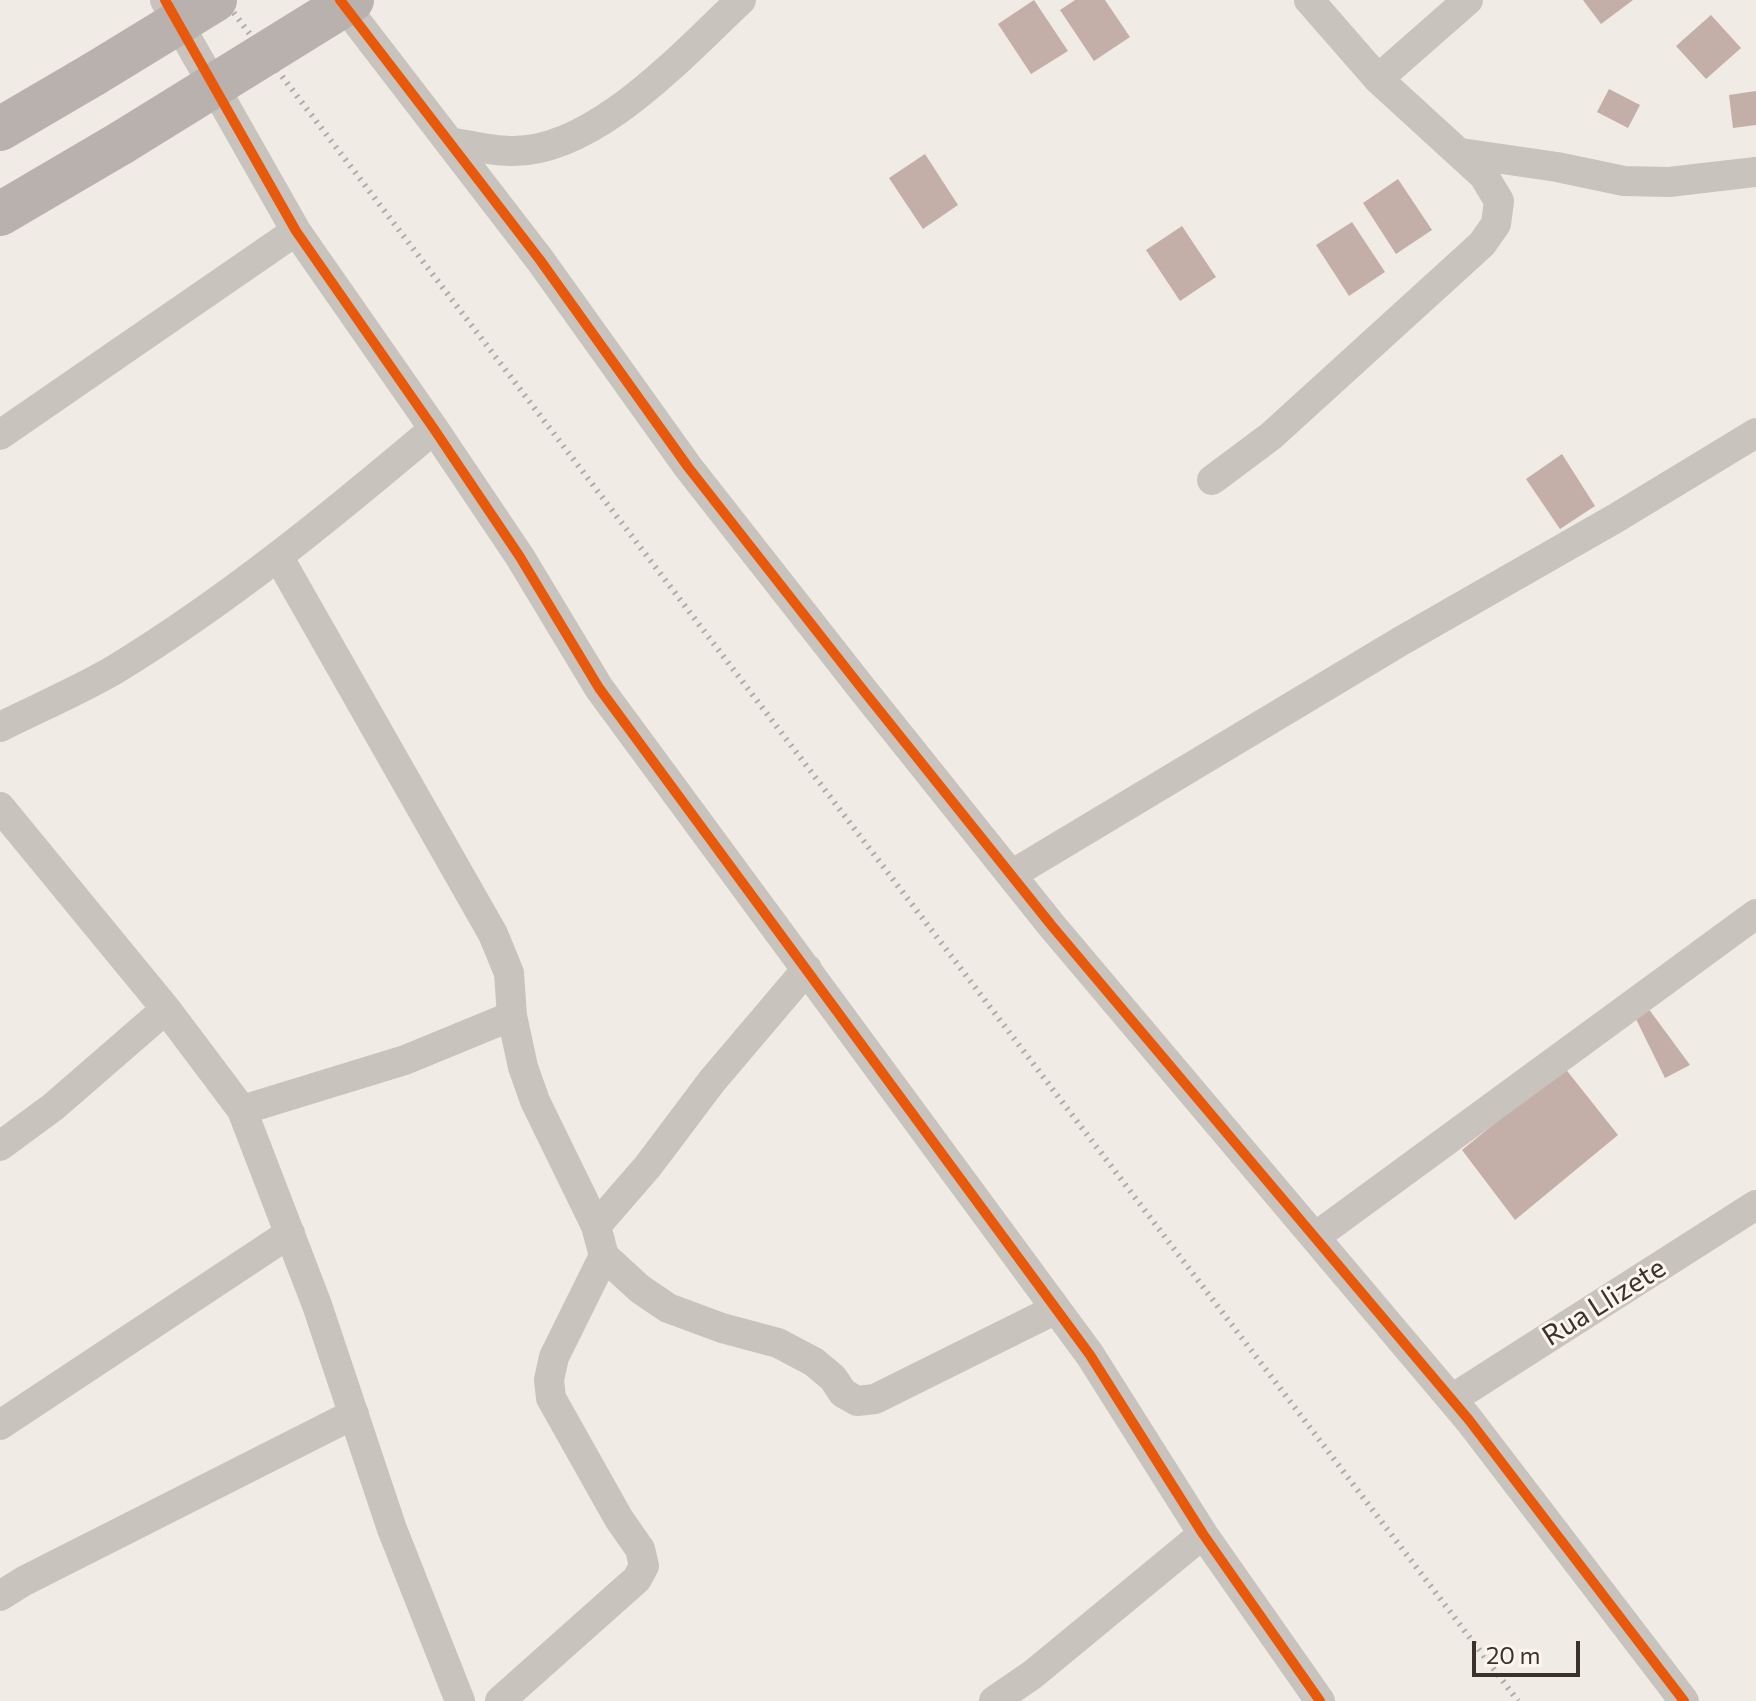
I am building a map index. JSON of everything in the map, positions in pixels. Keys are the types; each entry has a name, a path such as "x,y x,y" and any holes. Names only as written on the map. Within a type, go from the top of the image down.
{"main road":[{"path":"0,129 215,0"},
{"path":"0,214 352,0"}],"street":[{"path":"165,0 296,231 520,557 599,688 1090,1355 1203,1534 1320,1701"},
{"path":"340,0 540,260 688,467 1011,875 1452,1399 1684,1701"},
{"path":"449,142 511,152 560,143 613,114 675,62 741,0"},
{"path":"1212,480 1271,436 1482,244 1496,224 1499,201 1484,176 1378,79 1309,0"},
{"path":"1378,79 1468,0"},
{"path":"1461,153 1557,167 1624,181 1669,182 1756,172"},
{"path":"0,435 296,231"},
{"path":"0,727 113,671 279,558 434,429"},
{"path":"1011,875 1756,433"},
{"path":"279,558 493,934 509,973 512,1016 523,1067 535,1101 596,1226 604,1256 640,1289 668,1308 722,1328 778,1343 814,1362 833,1378 843,1393 857,1401 875,1399 1056,1309"},
{"path":"0,807 166,1009 242,1110 290,1233 392,1529 460,1701"},
{"path":"1315,1237 1756,914"},
{"path":"596,1226 807,969"},
{"path":"0,1146 53,1107 166,1009"},
{"path":"242,1110 405,1060 512,1016"},
{"name":"Rua Llizete","path":"1452,1399 1756,1205"},
{"path":"0,1425 290,1233"},
{"path":"500,1701 637,1579 644,1566 640,1549 619,1519 551,1398 549,1380 554,1357 604,1256"},
{"path":"0,1596 354,1414"},
{"path":"994,1701 1032,1675 1203,1534"}],"building":[{"path":"1034,0 1068,51 1031,74 998,24"},
{"path":"1075,0 1105,0 1130,37 1094,61 1060,10"},
{"path":"1583,0 1633,0 1601,24"},
{"path":"1711,15 1741,48 1706,79 1676,46"},
{"path":"1609,89 1640,105 1628,128 1597,112"},
{"path":"1756,91 1756,125 1733,128 1729,95"},
{"path":"925,154 958,205 923,229 889,178"},
{"path":"1398,179 1432,230 1396,254 1363,203"},
{"path":"1352,222 1385,272 1349,296 1316,245"},
{"path":"1182,226 1216,277 1180,301 1146,250"},
{"path":"1562,454 1595,506 1560,529 1526,479"},
{"path":"1648,1008 1690,1065 1665,1078 1635,1017"},
{"path":"1564,1067 1618,1135 1515,1220 1462,1150"}],"railway":[{"path":"224,0 1518,1701"}],"cycle path":[{"path":"165,0 296,231 520,557 599,688 1090,1355 1203,1534 1320,1701"},
{"path":"340,0 540,260 688,467 863,690 1052,926 1469,1420 1684,1701"}]}
